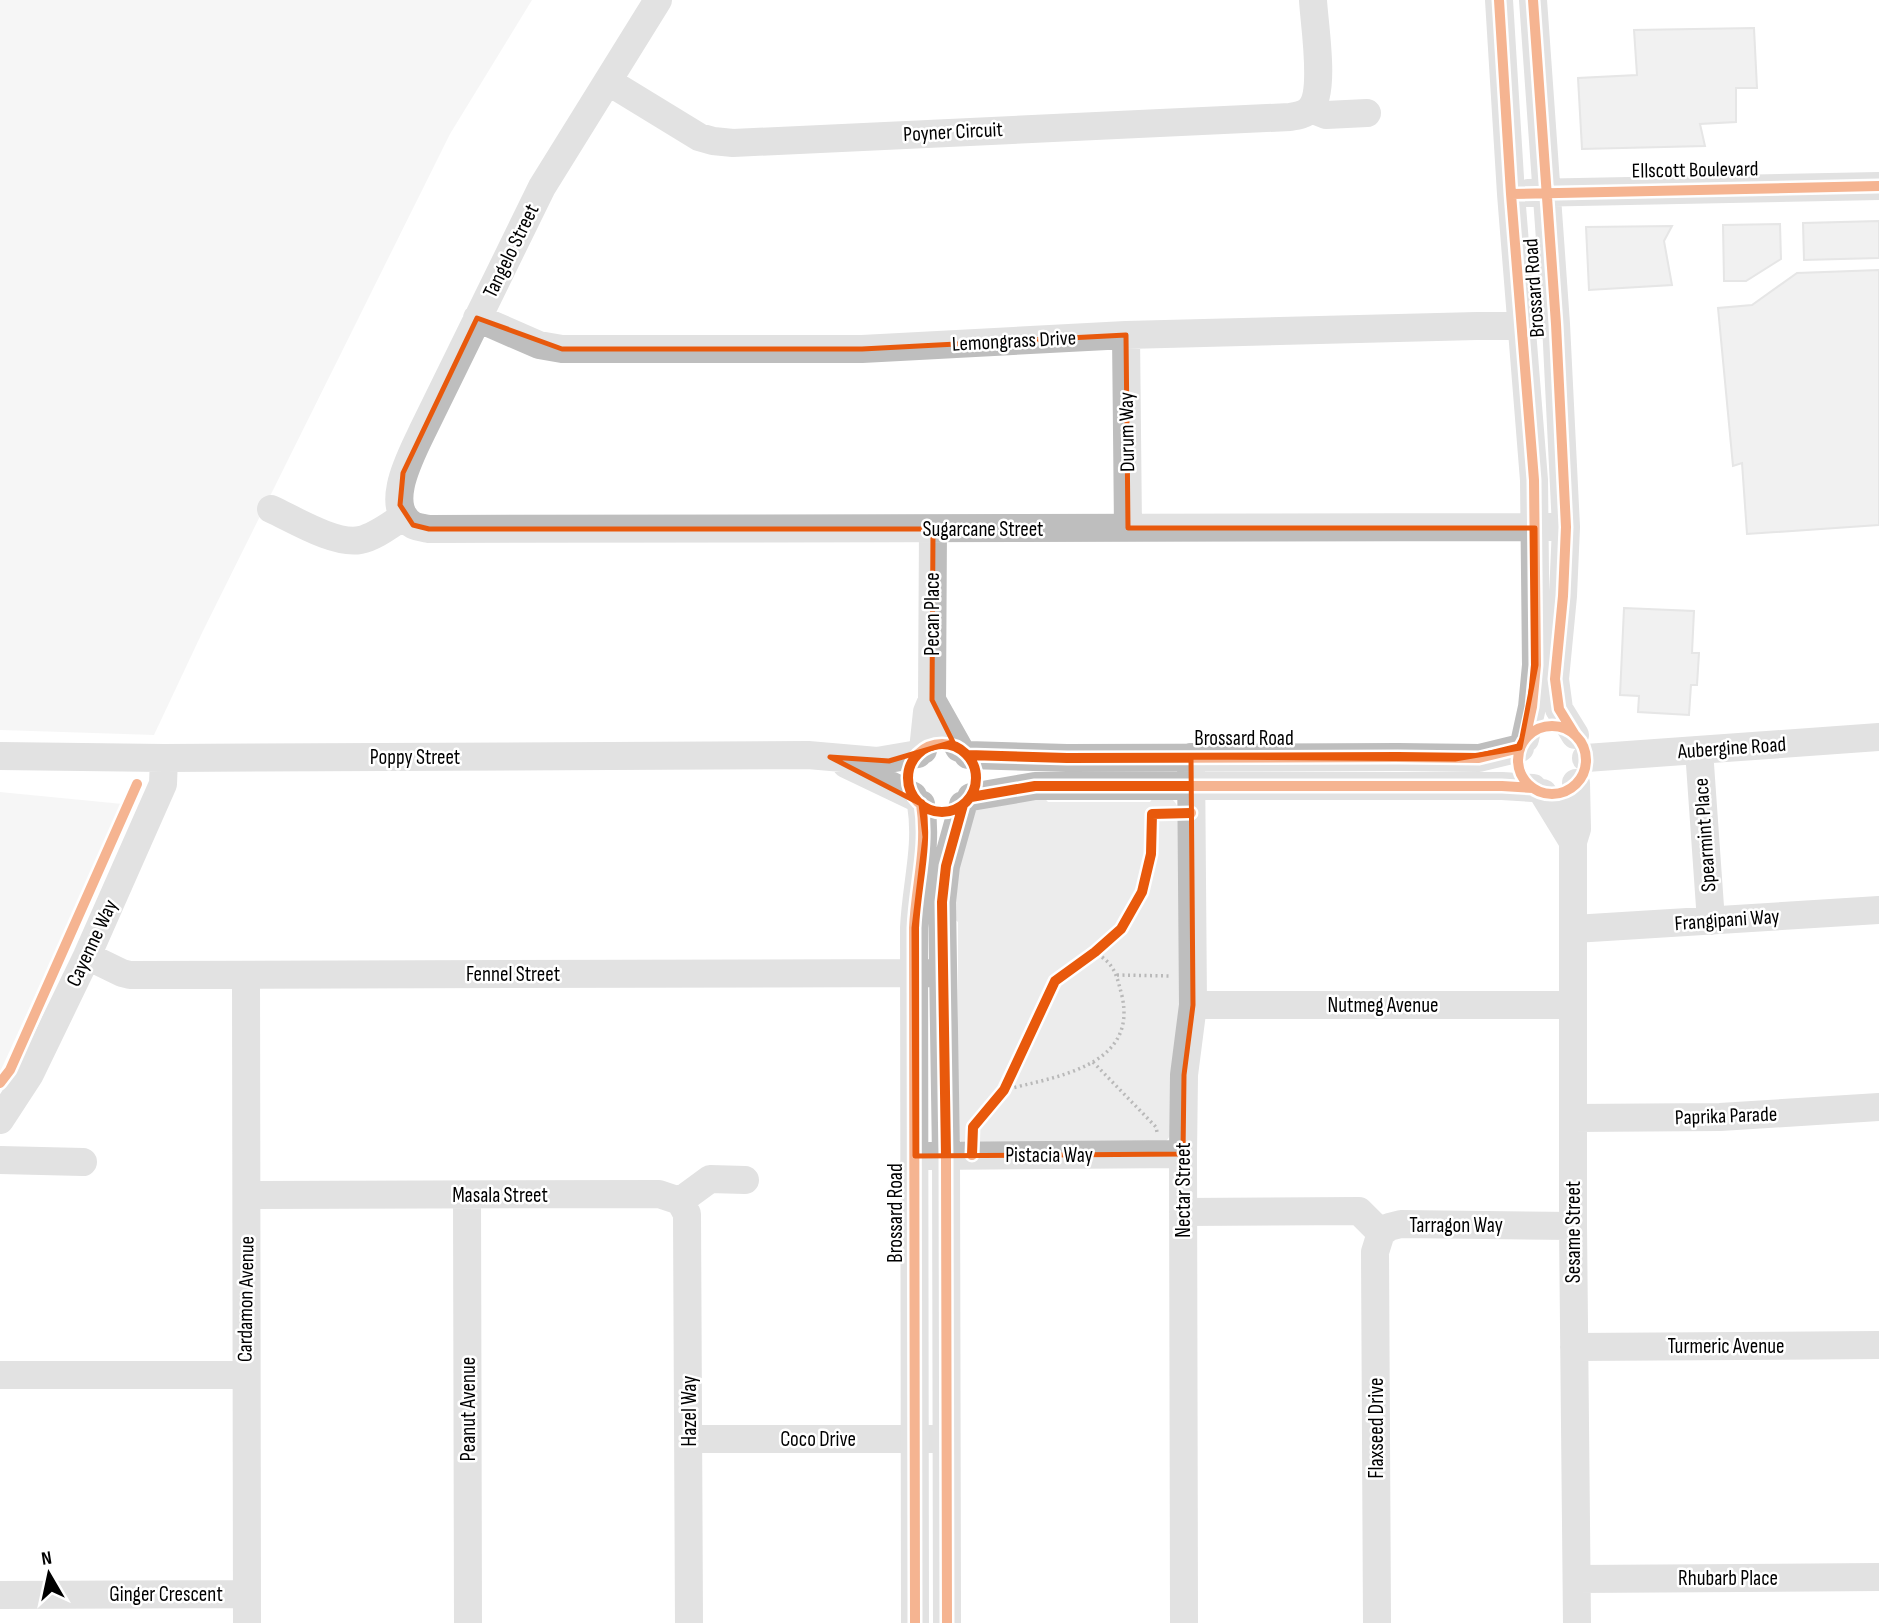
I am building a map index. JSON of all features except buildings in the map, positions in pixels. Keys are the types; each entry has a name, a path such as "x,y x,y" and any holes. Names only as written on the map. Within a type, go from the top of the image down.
{"street":[{"name":"Tangelo Street","path":"404,516 400,505 403,473 477,318 542,187 610,82 658,0"},
{"path":"1311,109 1318,87 1313,0"},
{"name":"Brossard Road","path":"963,752 1041,758 1398,757 1455,760 1479,758 1522,743 1532,707 1536,665 1534,480 1511,194 1499,0"},
{"name":"Brossard Road","path":"1533,0 1556,324 1566,527 1555,679 1559,709 1579,759"},
{"name":"Poyner Circuit","path":"610,82 699,137 733,143 1290,117 1311,109 1326,115 1367,113"},
{"name":"Ellscott Boulevard","path":"1511,194 1879,186"},
{"name":"Lemongrass Drive","path":"477,318 539,345 562,349 862,349 1126,335 1556,324"},
{"name":"Durum Way","path":"1126,335 1128,528"},
{"path":"271,509 328,535 358,541 404,516"},
{"name":"Sugarcane Street","path":"404,516 413,525 429,529 1566,527"},
{"name":"Pecan Place","path":"921,752 926,712 932,700 933,529"},
{"name":"Pecan Place","path":"932,700 963,752"},
{"path":"947,1623 946,1156 942,902 946,866 967,801 975,786 976,775 974,764 963,752 941,744 921,752 911,764 909,785 917,800 931,810 942,812 967,801 1035,786 1538,790 1554,794 1565,791 1579,759 1566,729 1555,726 1544,727 1522,743 1517,760 1519,771 1538,790 1573,842"},
{"name":"Aubergine Road","path":"1579,759 1879,737"},
{"name":"Spearmint Place","path":"1699,750 1711,921"},
{"name":"Poppy Street","path":"0,756 164,758 808,755 889,761 921,752"},
{"name":"Poppy Street","path":"830,757 917,800"},
{"name":"Nectar Street","path":"1184,1623 1183,1212 1172,1155 1193,1005 1191,757"},
{"name":"Cayenne Way","path":"0,1120 30,1074 87,956 163,784 164,758"},
{"name":"Sesame Street","path":"1577,1623 1573,842 1577,829 1579,759"},
{"name":"Brossard Road","path":"915,1623 915,901 925,837 917,800"},
{"name":"Frangipani Way","path":"1574,929 1879,910"},
{"name":"Fennel Street","path":"87,956 130,975 943,973"},
{"name":"Cardamon Avenue","path":"246,975 247,1623"},
{"name":"Nutmeg Avenue","path":"1193,1005 1573,1005"},
{"name":"Paprika Parade","path":"1573,1118 1720,1117 1879,1107"},
{"name":"Pistacia Way","path":"915,1156 1172,1155"},
{"path":"0,1160 83,1162"},
{"path":"680,1201 710,1179 745,1180"},
{"name":"Masala Street","path":"247,1195 659,1194 680,1201"},
{"name":"Peanut Avenue","path":"467,1195 468,1623"},
{"name":"Hazel Way","path":"680,1201 687,1214 689,1623"},
{"name":"Tarragon Way","path":"1183,1212 1359,1211 1381,1233 1389,1227 1401,1224 1573,1226"},
{"name":"Flaxseed Drive","path":"1377,1623 1375,1252 1381,1233"},
{"name":"Turmeric Avenue","path":"1574,1347 1879,1345"},
{"path":"0,1375 245,1375"},
{"name":"Coco Drive","path":"689,1439 947,1438"},
{"name":"Rhubarb Place","path":"1577,1579 1879,1577"},
{"name":"Ginger Crescent","path":"0,1595 247,1594"}],"path":[{"path":"1000,1095 1071,1073 1093,1062 1119,1039 1125,1011 1117,975 1099,948 1085,960"},
{"path":"1117,975 1192,977"},
{"path":"1093,1062 1156,1127 1172,1155"},
{"path":"1000,1095 1010,1078"}],"highlighted area":[{"path":"477,318 562,349 862,349 1126,335 1128,528 1535,528 1536,665 1520,748 1455,759 1191,757 1193,1005 1184,1075 1183,1154 915,1156 914,928 925,837 921,804 830,757 889,761 953,742 932,700 933,529 429,529 413,525 400,505 403,473"}],"shaded area":[{"path":"0,0 532,0 450,134 154,735 0,730"},
{"path":"1037,790 1048,802 1150,802 1155,795 1164,796 1173,800 1180,811 1180,1033 1174,1130 1167,1140 1158,1145 961,1142 956,1134 958,922 948,914 973,811 986,801"},
{"path":"0,792 123,804 0,1072"}],"cycle path":[{"path":"1499,0 1511,194 1534,480 1536,665 1532,707 1525,739"},
{"path":"1533,0 1556,324 1566,527 1555,679 1559,709 1575,735"},
{"path":"1511,194 1879,186"},
{"path":"1552,726 1565,729 1576,736 1583,747 1586,760 1583,773 1576,784 1565,791 1552,794 1539,791 1528,784 1521,773 1518,760 1521,747 1528,736 1539,729 1552,726"},
{"path":"942,744 955,747 966,754 973,765 976,778 973,791 966,802 955,809 942,812 929,809 918,802 911,791 908,778 911,765 918,754 929,747 942,744"},
{"path":"968,755 1067,758 1479,758 1520,748"},
{"path":"0,1083 10,1070 137,784"},
{"path":"971,797 1035,786 1533,788"},
{"path":"915,1623 914,928 923,835 921,804"},
{"path":"947,1623 946,1156 942,902 946,866 963,805"},
{"path":"972,1155 973,1127 1004,1090 1055,981 1121,929 1142,892 1151,854 1152,814 1191,813"}]}
